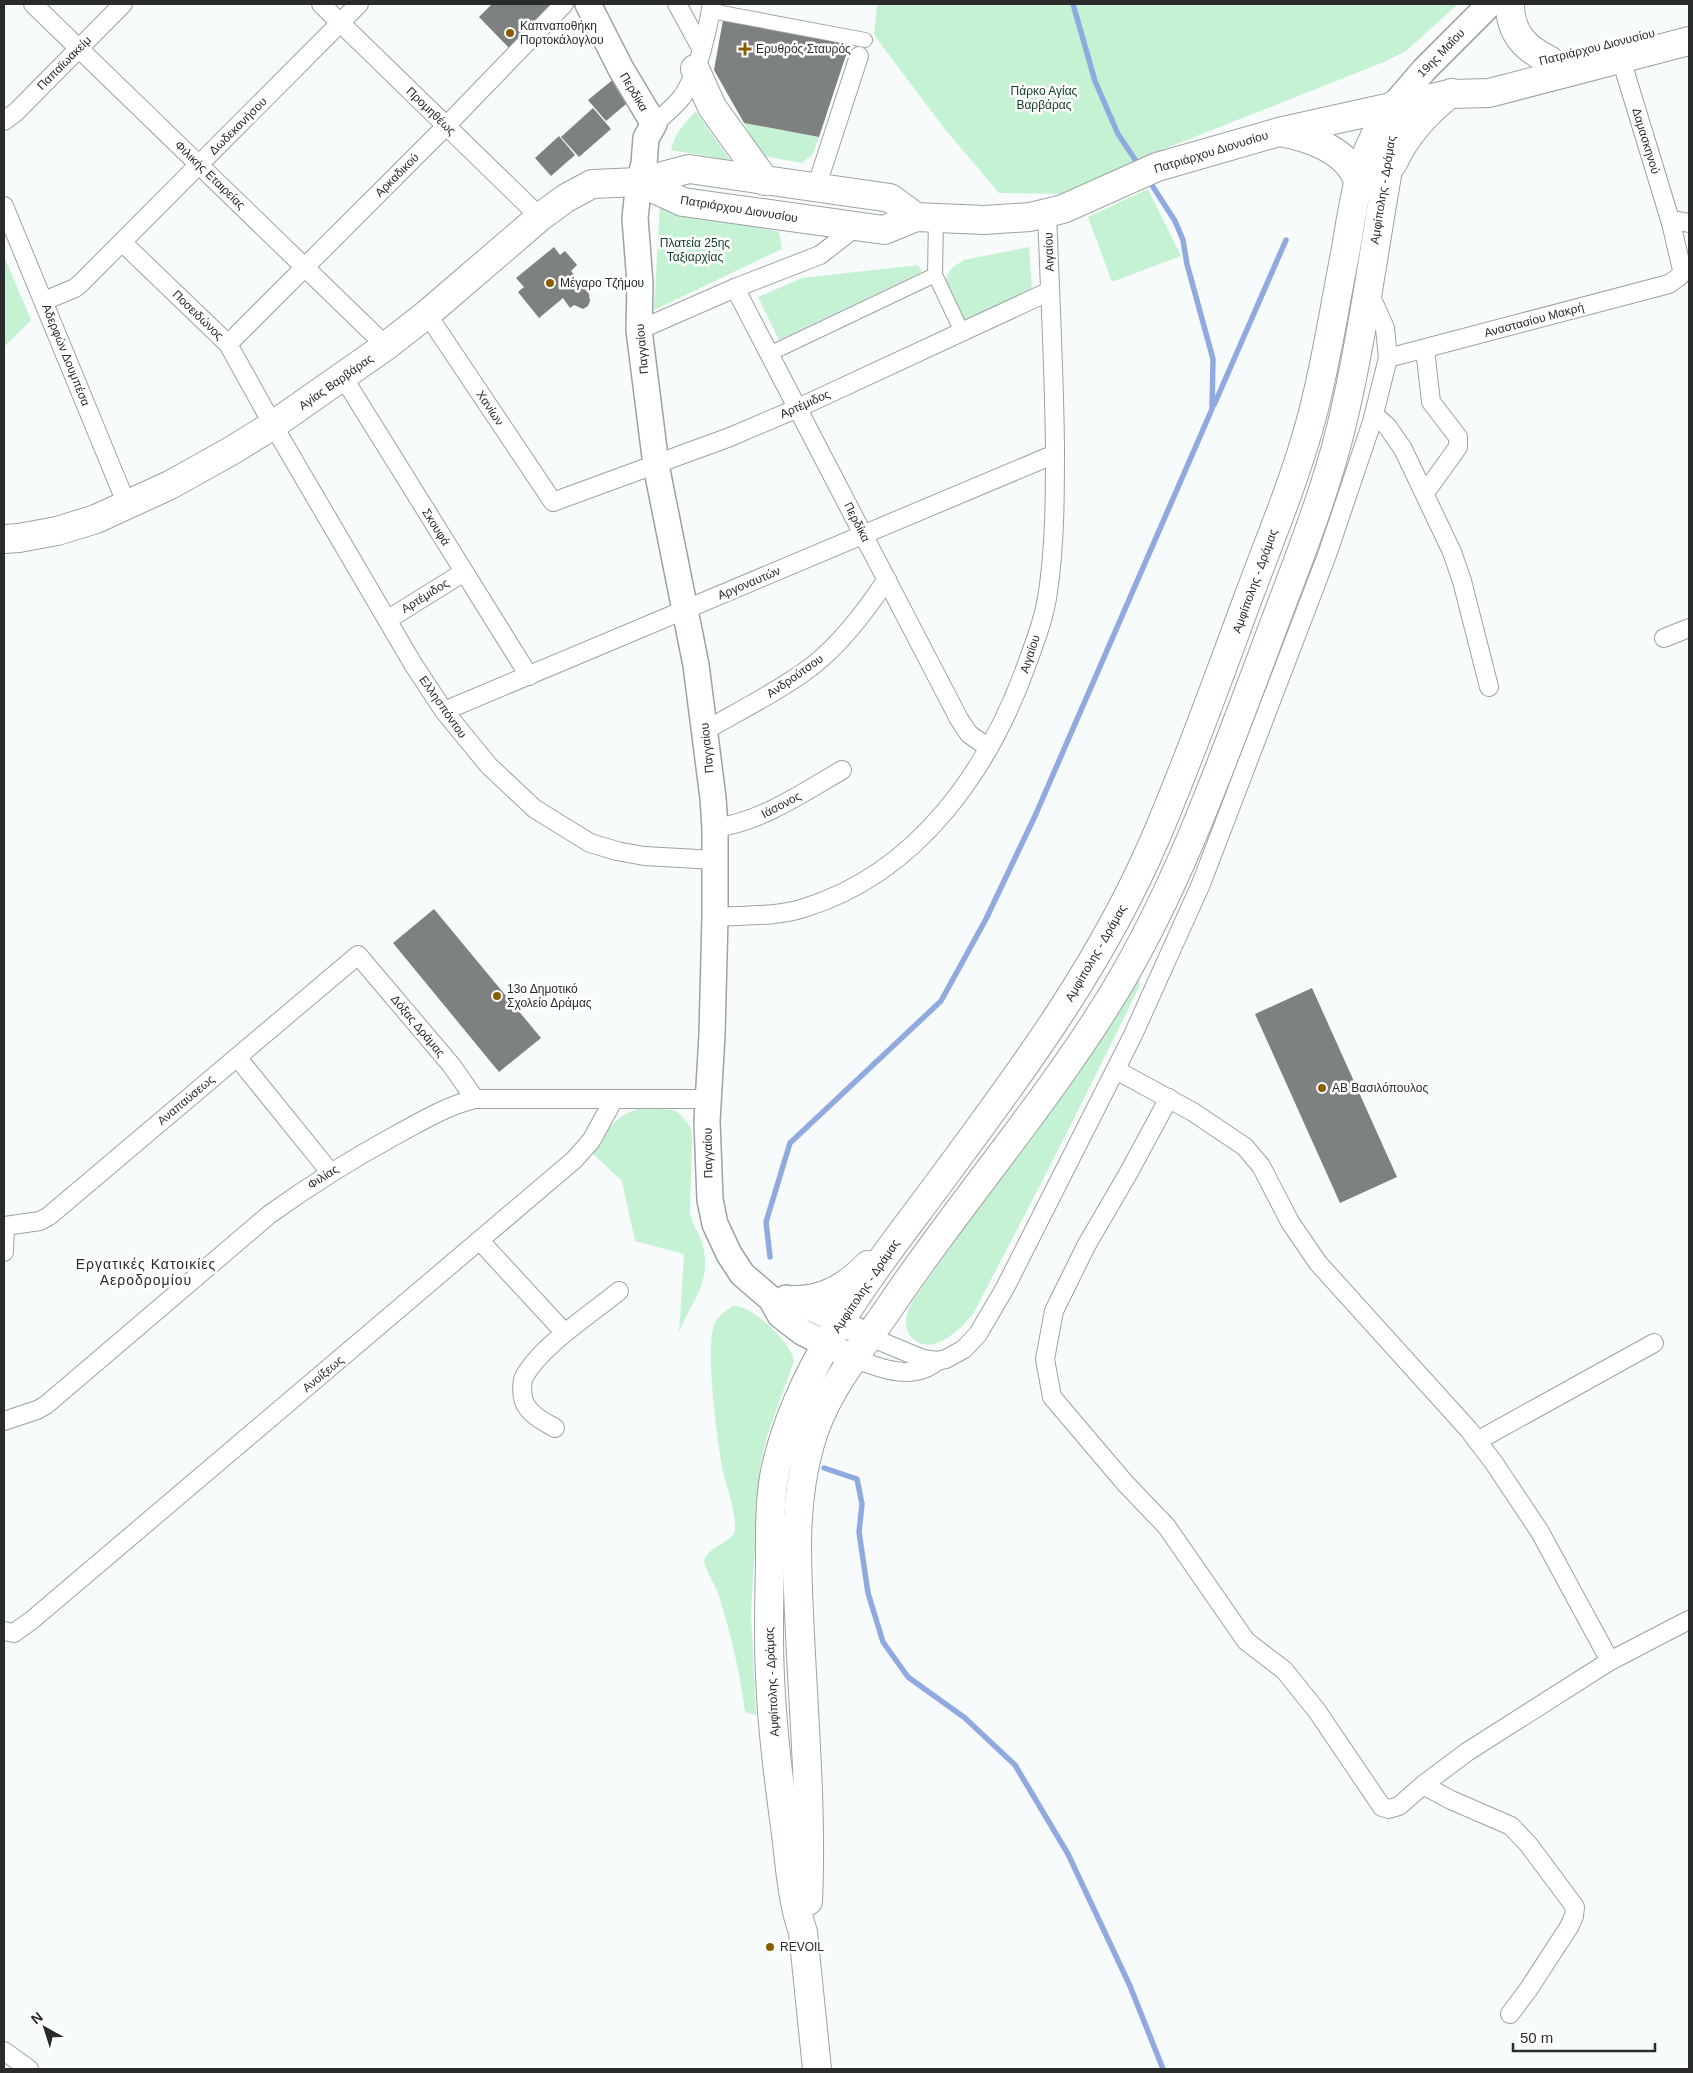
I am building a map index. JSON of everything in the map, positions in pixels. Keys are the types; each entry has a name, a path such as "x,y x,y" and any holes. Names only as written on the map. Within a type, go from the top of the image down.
{"main road":[{"name":"Περδίκα","path":"588,4 621,69 654,124 646,138 644,164 639,182"},
{"name":"19ης Μαΐου","path":"1394,105 1424,70 1490,4"},
{"path":"1510,4 1510,16 1514,30 1523,44 1549,60"},
{"name":"Πατριάρχου Διονυσίου","path":"1450,94 1485,75 1689,24"},
{"name":"Πατριάρχου Διονυσίου","path":"639,182 683,202 884,230 926,218 984,220 1022,218 1048,214 1072,206 1146,172 1279,132 1450,94 1489,93 1689,41"},
{"path":"698,59 712,107 765,181"},
{"path":"1387,177 1399,150 1405,142 1435,107 1450,94"},
{"name":"Αμφίπολης - Δράμας","path":"803,1932 808,1912 809,1857 797,1564 797,1516 802,1477 809,1449 824,1405 853,1358 1087,1034 1131,962 1165,899 1234,732 1320,497 1341,426 1392,147 1394,105"},
{"name":"Αμφίπολης - Δράμας","path":"817,2069 803,1932 798,1919 792,1886 776,1751 770,1678 770,1548 775,1471 802,1392 833,1334 886,1256 1029,1061 1090,968 1120,913 1155,840 1205,713 1303,446 1322,372 1358,182 1367,150 1380,124 1394,105"},
{"path":"1279,132 1304,136 1328,149 1347,165 1354,173 1358,182"},
{"path":"639,182 689,169 890,198 926,218"},
{"name":"Αγίας Βαρβάρας","path":"4,539 57,532 96,519 170,485 272,425 386,346 427,314 540,217 566,198 592,184 639,182"},
{"name":"Παγγαίου","path":"639,182 635,218 640,275 639,330 656,465 685,610 706,730 715,828 715,916 708,1186 713,1218 727,1250 742,1274 752,1283 783,1300 833,1334"},
{"path":"783,1300 812,1299 832,1293 860,1273 950,1168"},
{"path":"833,1334 870,1336"},
{"path":"833,1334 853,1358"}],"street":[{"name":"Φιλικής Εταιρείας","path":"33,4 386,346"},
{"name":"Παπαϊωακείμ","path":"4,122 123,4"},
{"name":"Προμηθέως","path":"321,4 540,217"},
{"name":"Δωδεκανήσου","path":"44,301 75,288 123,243 359,4"},
{"name":"Αρκαδικού","path":"228,344 446,126 564,4"},
{"path":"677,4 698,59"},
{"path":"654,124 684,95 698,59 711,7 862,48 816,188"},
{"name":"Δαμασκηνού","path":"1621,59 1671,223"},
{"name":"Αδερφών Δουμπέσα","path":"4,206 127,505"},
{"name":"Αιγαίου","path":"715,916 771,914 802,909 843,894 875,876 900,857 934,823 969,780 989,748 1015,697 1045,608 1052,556 1055,454 1048,214"},
{"path":"926,218 935,275 962,332"},
{"path":"1671,223 1679,221 1689,223"},
{"name":"Αναστασίου Μακρή","path":"1388,358 1425,350 1675,281 1680,276 1682,263 1671,223"},
{"path":"639,330 735,288 820,255 856,227"},
{"name":"Ποσειδώνος","path":"123,243 228,344 272,425"},
{"path":"769,354 935,275"},
{"path":"853,1358 885,1369 921,1371 937,1361 946,1359 964,1349 978,1334 1116,1070 1184,924 1226,821 1324,563 1374,415 1388,358 1384,328 1367,287"},
{"name":"Περδίκα","path":"735,288 959,719 969,734 989,748"},
{"name":"Αρτέμιδος","path":"553,502 656,465 798,408 1050,291"},
{"name":"Χανίων","path":"427,314 553,502"},
{"path":"1425,350 1431,402 1458,437 1458,447 1425,493"},
{"name":"Σκουφά","path":"343,377 529,676"},
{"path":"1374,415 1387,426 1399,441 1425,493 1458,568 1489,687"},
{"name":"Ελλησπόντου","path":"272,425 387,620 444,711 482,759 510,787 535,809 576,835 604,848 638,855 716,860"},
{"name":"Αργοναυτών","path":"444,711 1055,454"},
{"name":"Αρτέμιδος","path":"387,620 464,572"},
{"name":"Ανδρούτσου","path":"706,730 749,706 812,666 844,637 887,580"},
{"path":"1664,638 1689,628"},
{"name":"Ιάσονος","path":"715,828 757,818 785,804 842,770"},
{"name":"Αναπαύσεως","path":"4,1252 5,1226 40,1221 49,1216 358,955"},
{"name":"Δόξας Δράμας","path":"358,955 452,1066 475,1099"},
{"path":"237,1057 330,1172"},
{"path":"1116,1070 1169,1098 1218,1128 1242,1145 1255,1158 1290,1222 1318,1264 1477,1441 1540,1532 1610,1661"},
{"path":"1169,1098 1086,1246 1054,1311 1045,1359 1052,1397 1125,1483 1167,1527 1246,1642 1284,1670 1317,1712 1382,1807 1389,1809 1399,1806 1467,1752 1610,1661 1689,1620"},
{"name":"Φιλίας","path":"4,1421 37,1410 46,1404 270,1214 330,1172 441,1110 475,1099 709,1099"},
{"name":"Ανοίξεως","path":"9,1632 32,1620 480,1241 584,1150 614,1099"},
{"path":"480,1241 566,1334"},
{"path":"555,1428 535,1417 525,1403 522,1389 524,1378 539,1357 619,1291"},
{"path":"870,1336 923,1359 937,1361"},
{"path":"1477,1441 1654,1343"},
{"path":"1424,1785 1451,1800 1511,1826 1528,1844 1574,1907 1574,1916 1569,1927 1510,2014"},
{"path":"4,2051 29,2069"}],"green space":[{"name":"Πάρκο Αγίας Βαρβάρας","path":"877,4 1458,4 1406,51 1384,62 1139,159 1121,170 1063,194 999,193 944,128 874,35"},
{"path":"696,111 730,160 671,150 677,134"},
{"path":"744,123 819,137 813,154 802,163 763,156"},
{"path":"1148,189 1181,256 1112,282 1088,217"},
{"name":"Πλατεία 25ης Ταξιαρχίας","path":"660,204 779,232 782,249 654,310"},
{"path":"1029,247 1032,289 963,322 945,285 947,275 953,267 964,260"},
{"path":"4,256 31,320 4,347"},
{"path":"918,265 922,272 779,340 758,297 802,278"},
{"path":"1138,980 1140,980 1139,987 1119,1028 974,1312 955,1333 938,1343 929,1345 920,1343 909,1334 906,1322 907,1314 913,1301 961,1232 1070,1084 1102,1038"},
{"path":"644,1108 673,1110 679,1113 691,1128 690,1214 702,1242 705,1271 703,1282 679,1333 684,1254 635,1241 622,1181 592,1153 619,1118 634,1110"},
{"path":"733,1306 750,1311 770,1326 792,1353 794,1361 766,1439 760,1468 751,1612 756,1715 745,1712 738,1668 727,1625 719,1596 704,1561 710,1552 732,1536 735,1531 733,1509 723,1472 718,1440 711,1370 712,1332 716,1321"}],"building":[{"name":"Καπναποθήκη Πορτοκάλογλου","path":"492,4 555,4 510,49 479,17"},
{"path":"723,20 850,43 819,137 744,123 714,70"},
{"path":"615,78 632,99 606,121 588,100"},
{"path":"593,108 611,129 579,157 561,137"},
{"path":"559,136 575,155 551,176 535,158"},
{"name":"Μέγαρο Τζήμου","path":"554,247 560,255 565,251 577,265 571,271 589,294 590,301 588,306 583,309 574,305 570,308 563,298 539,318 518,292 524,287 516,278"},
{"path":"434,909 541,1038 499,1072 393,943"},
{"name":"ΑΒ Βασιλόπουλος","path":"1312,988 1397,1177 1340,1203 1255,1014"}],"waterway":[{"path":"1073,4 1095,81 1118,134 1140,167"},
{"path":"770,1257 766,1222 790,1143 941,1001 986,919 1035,816 1212,409 1213,359 1187,264 1183,240 1175,221 1148,179"},
{"path":"1214,405 1286,240"},
{"path":"824,1468 857,1479 862,1504 859,1532 868,1593 883,1642 908,1677 965,1718 1015,1765 1068,1854 1130,1986 1163,2069"}],"place":[{"name":"Καπναποθήκη Πορτοκάλογλου","path":"510,33"},
{"name":"Ερυθρός Σταυρός","path":"745,49"},
{"name":"Μέγαρο Τζήμου","path":"550,283"},
{"name":"13ο Δημοτικό Σχολείο Δράμας","path":"497,996"},
{"name":"ΑΒ Βασιλόπουλος","path":"1322,1088"},
{"name":"REVOIL","path":"770,1947"}],"district":[{"name":"Εργατικές Κατοικίες Αεροδρομίου","path":"146,1272"}]}
